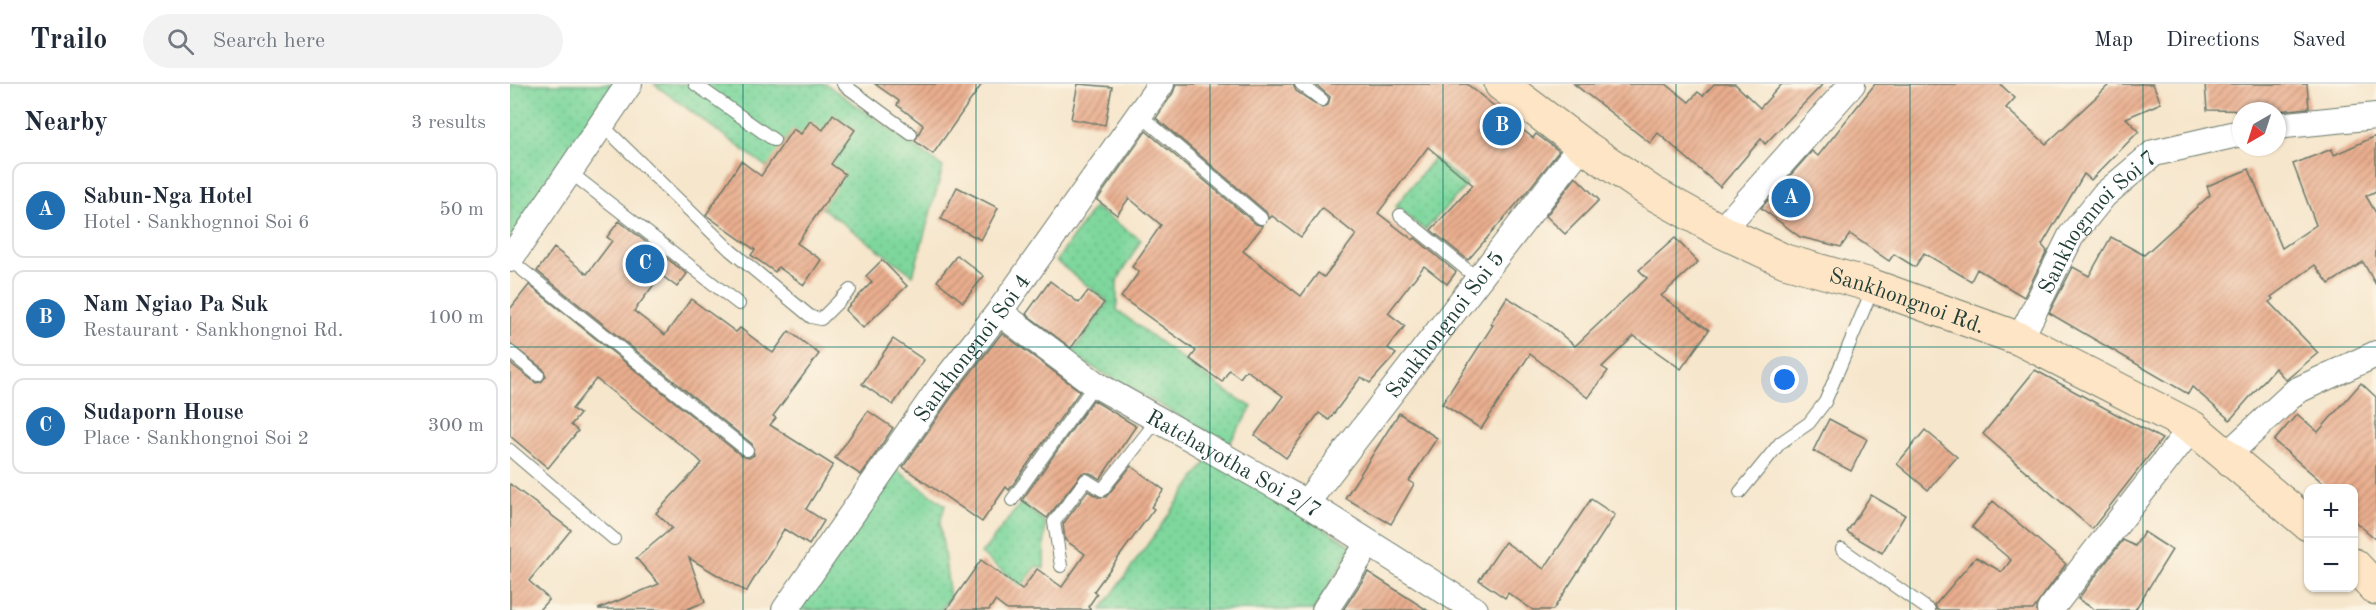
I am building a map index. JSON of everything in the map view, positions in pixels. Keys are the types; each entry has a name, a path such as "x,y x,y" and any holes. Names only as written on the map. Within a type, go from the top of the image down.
{"street":[{"path":"510,260 603,126 629,84"},
{"name":"Sankhongnoi Soi 4","path":"784,610 941,386 999,312 1161,84"},
{"name":"Sankhongnoi Rd.","path":"1501,84 1582,145 1651,192 1721,231 1785,261 1874,287 2019,339 2192,427 2304,521"},
{"path":"1721,231 1851,84"},
{"path":"2286,125 2376,116"},
{"name":"Sankhognnoi Soi 7","path":"2019,339 2070,236 2104,195 2154,153 2232,135"},
{"name":"Sankhongnoi Soi 5","path":"1306,503 1582,145"},
{"name":"Ratchayotha Soi 2/7","path":"999,312 1095,384 1306,503 1475,610"},
{"path":"2227,454 2296,391 2376,354"},
{"path":"2050,610 2192,427"},
{"path":"1325,610 1368,544"},
{"path":"2358,569 2376,588"}],"lane":[{"path":"695,84 774,140"},
{"path":"843,84 911,134"},
{"path":"1301,84 1322,100"},
{"path":"1139,114 1261,218"},
{"path":"603,126 730,250 811,317 821,319 826,316 850,290"},
{"path":"571,173 740,304"},
{"path":"1400,215 1478,279"},
{"path":"510,260 747,450"},
{"path":"1740,492 1780,443 1809,423 1825,402 1874,287"},
{"path":"510,352 538,375"},
{"path":"1012,500 1095,384"},
{"path":"1060,566 1054,522 1086,480 1102,490 1158,419"},
{"path":"510,450 614,539"},
{"path":"1842,549 1929,610"}],"green space":[{"path":"510,84 620,84 510,242"},
{"path":"654,84 826,84 943,167 913,275"},
{"path":"1434,158 1467,185 1425,230 1395,207"},
{"path":"1094,207 1141,240 1117,281 1117,310 1221,388 1252,407 1229,444 1071,355 1108,302 1056,261"},
{"path":"1209,458 1353,546 1314,610 1101,610"},
{"path":"896,469 945,505 940,523 950,597 941,610 796,610"},
{"path":"1021,503 1045,522 1044,569 1037,566 1021,586 981,554"}],"building":[{"path":"875,84 982,84 933,154 915,141 923,125 897,105 899,101"},
{"path":"1078,84 1112,87 1105,125 1071,119"},
{"path":"1176,84 1293,84 1296,91 1322,108 1328,105 1330,97 1315,84 1467,84 1533,138 1536,134 1559,151 1468,260 1431,230 1473,185 1428,147 1378,213 1413,240 1415,238 1456,272 1447,284 1424,266 1388,313 1405,326 1388,348 1396,354 1370,383 1361,377 1329,420 1319,413 1286,458 1255,435 1283,396 1246,370 1240,378 1229,370 1222,382 1190,359 1196,351 1121,297 1139,272 1132,267 1161,225 1129,198 1117,215 1097,200 1146,131 1256,224 1263,226 1243,251 1301,296 1318,273 1324,277 1356,235 1322,208 1301,237 1272,216 1269,219 1266,212 1156,118 1173,93"},
{"path":"1574,84 1666,84 1689,102 1698,92 1703,96 1714,84 1735,84 1760,108 1782,84 1823,84 1765,144 1761,139 1720,187 1658,133 1650,143"},
{"path":"1875,84 2000,84 2015,98 2006,108 2046,144 2110,84 2153,84 2161,103 2126,118 2139,131 2091,180 2084,174 2042,245 2047,251 2024,297 1977,269 1971,281 1924,253 1915,267 1894,254 1889,261 1850,234 1841,247 1800,237 1761,208 1812,151 1818,156"},
{"path":"2205,84 2307,84 2309,108 2286,110 2286,102 2232,102 2232,110 2207,110"},
{"path":"833,114 855,130 831,164 845,174 797,243 821,260 804,285 778,267 775,272 751,255 755,250 706,215 741,161 761,176 793,129 801,134 810,121 823,130"},
{"path":"2376,136 2376,191 2366,196 2376,213 2376,285 2363,262 2329,284 2315,265 2271,297 2273,299 2269,302 2318,353 2286,380 2275,368 2230,420 2192,387 2188,394 2049,313 2073,267 2089,276 2111,237 2144,255 2210,195 2207,186 2249,169 2282,248 2316,225 2293,164 2332,149 2334,155"},
{"path":"1576,177 1599,200 1565,234 1546,216"},
{"path":"957,187 998,208 981,240 941,219"},
{"path":"619,221 687,274 677,287 661,275 634,311 665,335 691,299 736,332 740,328 773,353 789,331 819,354 773,416 776,418 770,425 833,465 806,509 824,521 809,545 784,529 746,592 689,558 705,602 685,610 598,609 659,584 636,558 672,528 656,513 702,463 697,458 596,379 572,409 580,414 571,425 578,431 548,468 510,436 510,363 536,383 541,382 546,376 543,369 510,344 510,309 529,285 742,456 749,458 754,455 752,444 537,271 554,248 587,274 612,241 607,237"},
{"path":"1675,238 1698,262 1661,296 1709,330 1681,369 1634,336 1602,367 1608,371 1588,398 1530,354 1481,429 1442,404 1493,325 1490,324 1507,297 1546,322 1575,346 1647,278 1639,270"},
{"path":"957,255 984,276 963,302 937,281"},
{"path":"882,260 907,286 863,328 845,310 872,282 866,276"},
{"path":"1050,281 1079,303 1088,291 1104,303 1071,348 1026,314"},
{"path":"1002,333 1080,391 1009,490 1006,487 982,522 903,467 953,395"},
{"path":"893,339 924,360 893,405 862,384"},
{"path":"2035,370 2162,439 2092,529 1983,434"},
{"path":"2361,383 2376,397 2376,539 2358,524 2358,484 2324,484 2274,441 2297,414 2318,432"},
{"path":"1093,400 1136,426 1100,479 1090,473 1082,473 1047,518 1022,500"},
{"path":"868,411 893,428 861,475 835,458"},
{"path":"1399,413 1437,438 1409,481 1414,484 1391,524 1345,498"},
{"path":"1829,419 1867,439 1851,471 1813,451"},
{"path":"1925,430 1957,457 1928,490 1897,464"},
{"path":"1131,466 1164,490 1151,507 1154,509 1094,591 1097,594 1088,607 1091,610 1007,610 995,601 989,610 946,610 981,560 1022,590 1037,569 1062,587 1085,554 1065,540 1063,524 1088,491 1098,497 1106,497"},
{"path":"510,484 571,530 529,581 549,599 539,610 510,610"},
{"path":"1871,495 1905,515 1882,553 1847,532"},
{"path":"1591,499 1615,515 1553,610 1533,610 1508,593 1505,598 1479,580 1505,542 1544,569"},
{"path":"1993,501 2066,564 2033,610 1937,610 1935,605 1976,557 2002,572 2011,560 1972,527"},
{"path":"2144,532 2172,550 2135,610 2095,610 2078,599 2123,540 2135,546"},
{"path":"1368,572 1427,610 1343,610"}],"place":[{"name":"Nam Ngiao Pa Suk","path":"1502,126"},
{"name":"Sabun-Nga Hotel","path":"1791,198"},
{"name":"Sudaporn House","path":"645,264"}]}
